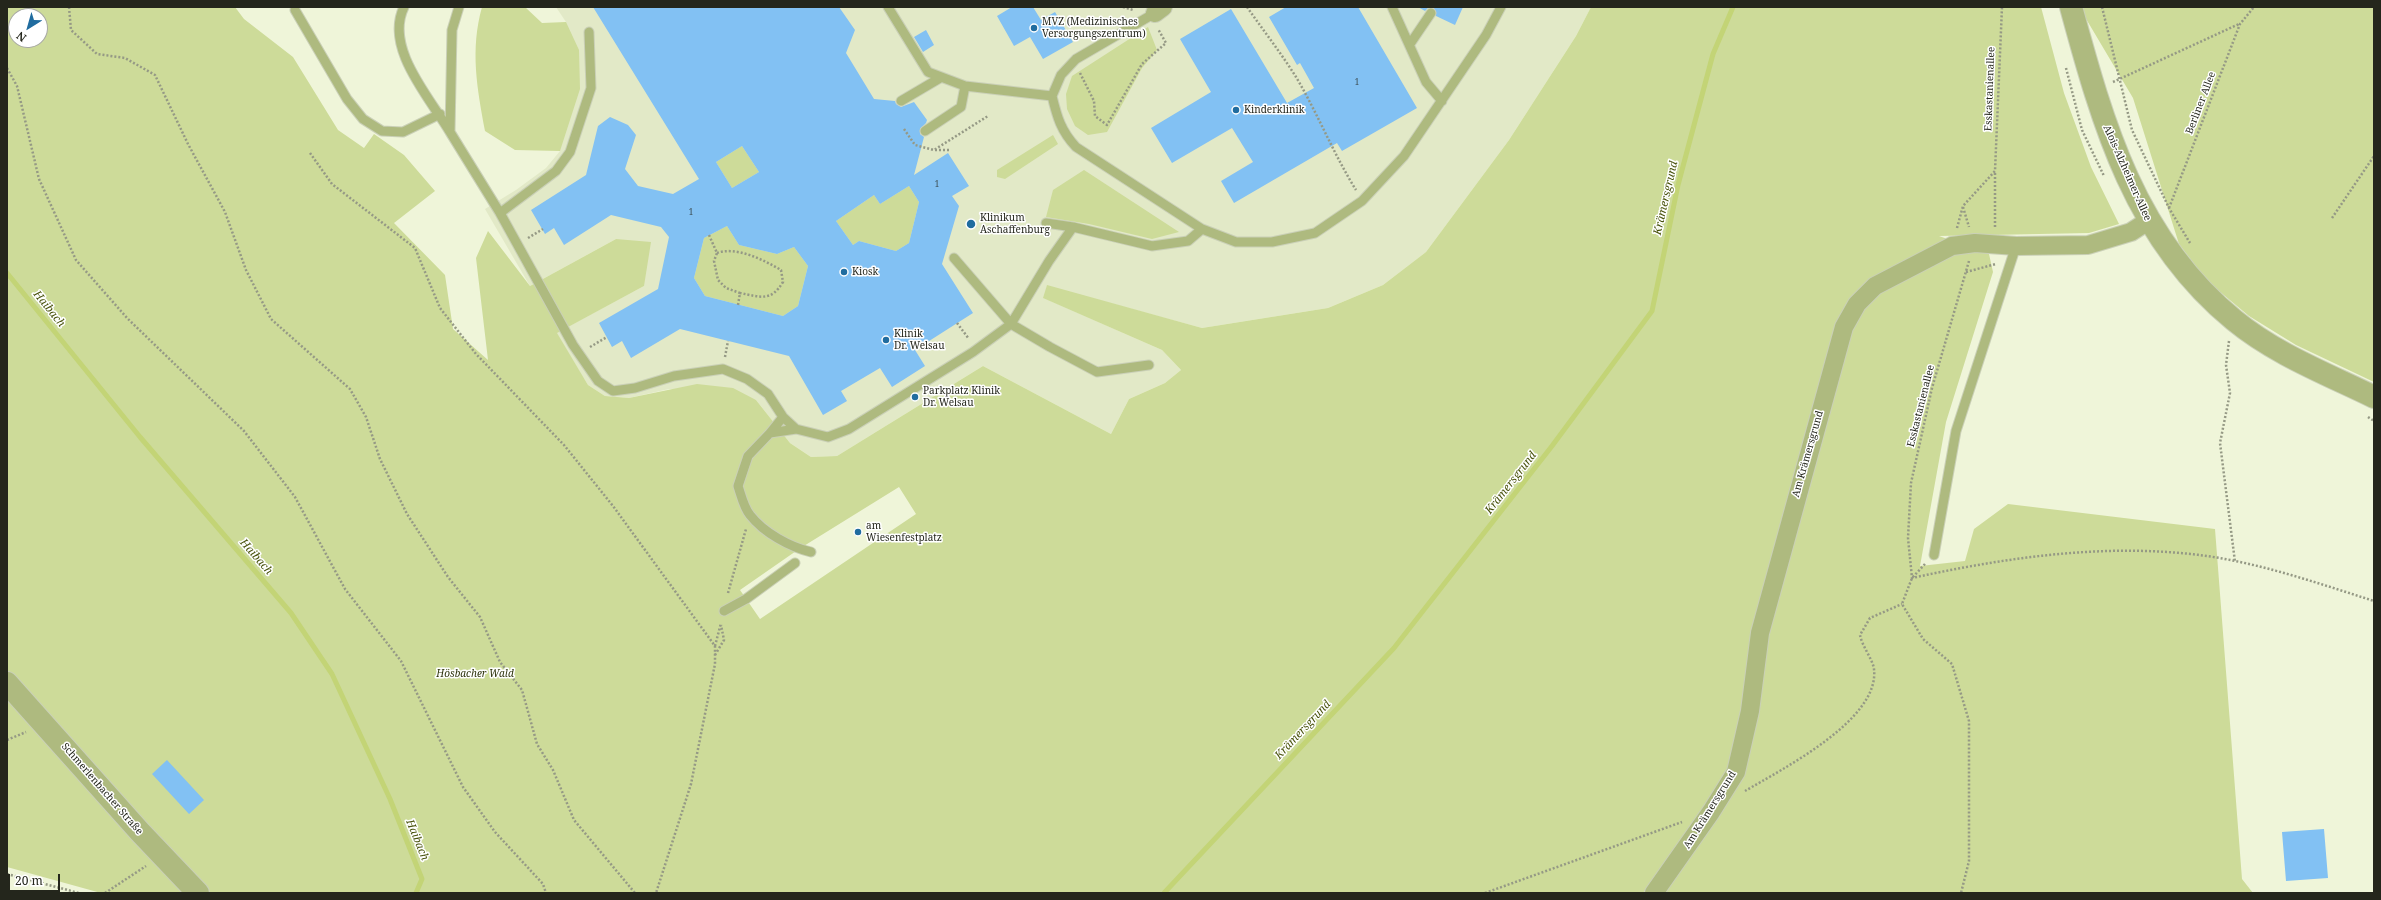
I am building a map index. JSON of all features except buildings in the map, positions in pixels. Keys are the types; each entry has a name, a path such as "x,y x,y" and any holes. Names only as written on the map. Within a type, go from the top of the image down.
{"street":[{"name":"Alois-Alzheimer-Allee","path":"2071,7 2093,88 2109,135 2148,221 2191,281 2234,321 2282,352 2374,397"},
{"name":"Am Krämersgrund","path":"1654,893 1711,812 1736,772 1750,711 1760,634 1844,327 1857,304 1875,286 1952,246 1975,243 2016,246 2088,246 2130,232 2148,221"},
{"name":"Schmerlenbacher Straße","path":"7,683 162,856 198,893"}],"lane":[{"path":"404,7 399,18 399,37 405,58 500,213 579,354 598,381 613,390 635,388 674,376 723,369 747,379 768,394 783,417 796,428"},
{"path":"450,132 452,30 459,7"},
{"path":"888,7 928,72 940,78 965,86 1052,96"},
{"path":"1392,7 1426,82 1442,101"},
{"path":"1159,10 1076,59 1061,75 1052,96 1058,121 1064,135 1076,147 1202,228 1236,242 1272,242 1316,233 1362,201 1404,156 1486,35 1501,7"},
{"path":"295,10 347,99 363,119 382,131 403,132 440,114"},
{"path":"1410,44 1431,14"},
{"path":"500,213 556,171 570,152 591,88 589,32"},
{"path":"901,101 940,78"},
{"path":"926,131 961,107 965,86"},
{"path":"1046,223 1073,227 1152,246 1188,241 1202,228"},
{"path":"770,433 796,428 828,436 849,429 976,349 1010,324 1049,260 1073,227"},
{"path":"1934,555 1956,431 2016,246"},
{"path":"954,258 1010,324 1097,372 1149,365"},
{"path":"783,417 748,456 738,486 749,515 770,533 798,549 811,552"},
{"path":"724,611 746,598 795,563"}],"path":[{"path":"69,7 71,30 97,54 125,58 155,75 188,144 225,212 246,270 271,319 350,389 366,417 380,459 407,514 448,577 480,617 500,662 522,690 537,744 553,770 574,820 635,893"},
{"path":"1247,7 1295,76 1322,123 1336,158 1362,201"},
{"name":"Esskastanienallee","path":"1995,245 1995,171 2002,7"},
{"path":"2102,7 2132,130 2169,208 2192,247"},
{"name":"Berliner Allee","path":"2169,208 2240,24 2254,7"},
{"path":"2093,88 2119,80 2240,24"},
{"path":"1076,59 1083,82 1094,101 1095,116 1107,125 1142,64 1166,43"},
{"path":"7,68 17,86 40,179 76,260 127,318 244,431 295,497 345,589 401,661 463,787 495,832 543,884 546,893"},
{"path":"934,150 988,116"},
{"path":"904,129 915,145 934,150 950,150"},
{"path":"310,153 332,184 414,248 440,308 476,354 564,445 613,506 715,646"},
{"path":"2332,218 2374,156"},
{"path":"1952,246 1963,206 1995,171"},
{"path":"709,235 717,254 715,270 718,280 726,288 740,293 765,298 777,292 783,282 781,270 768,262 726,250 717,254"},
{"name":"Esskastanienallee","path":"1912,578 1908,538 1911,483 1932,388 1975,243"},
{"path":"738,305 740,293"},
{"path":"2234,321 2226,365 2230,393 2220,443 2235,562"},
{"path":"957,323 976,349"},
{"path":"579,354 607,337"},
{"path":"656,893 691,784 715,664 715,646 749,515"},
{"path":"1912,578 1982,562 2104,551 2180,553 2235,562 2307,580 2374,601"},
{"path":"1738,795 1812,753 1842,729 1870,694 1874,668 1862,646 1860,635 1870,618 1902,604 1912,578 1934,555"},
{"path":"1902,604 1923,639 1952,664 1968,721 1969,861 1961,893"},
{"path":"715,655 724,640 720,624"},
{"path":"1485,893 1711,812"},
{"path":"105,893 162,856"},
{"path":"7,874 79,893"}],"shaded area":[{"name":"Klinikum Aschaffenburg","path":"556,7 1591,7 1576,36 1509,140 1426,252 1383,285 1328,308 1202,328 1047,286 1044,298 1162,350 1181,370 1165,383 1129,399 1111,434 983,366 837,456 811,457 790,443 756,400 669,389 629,398 605,396 588,385 556,333 644,286 616,239 530,286 485,209 516,190 546,168 560,151 566,22"}],"green space":[{"name":"Hösbacher Wald","path":"7,7 235,7 244,19 293,57 338,130 364,148 374,134 404,155 435,191 394,223 445,275 453,329 488,360 476,258 488,231 530,286 616,239 651,242 644,286 557,333 588,385 605,396 629,398 697,384 733,388 756,400 790,443 811,457 837,456 983,366 1111,434 1129,399 1165,383 1181,370 1162,350 1043,298 1047,285 1202,328 1328,308 1383,285 1426,252 1509,140 1576,36 1591,7 2041,7 2064,93 2091,167 2119,224 2089,233 1939,236 1989,254 1993,272 1946,422 1920,566 1965,561 1974,529 2008,504 2215,529 2242,879 2253,893 1660,893 1736,766 1643,893 101,893 7,867","holes":["899,487 916,514 760,619 740,590 799,549"]},
{"path":"482,7 525,7 542,23 566,22 579,50 580,89 560,151 515,150 485,131 479,100 476,69 476,38"},
{"path":"2079,7 2374,7 2374,382 2296,345 2249,316 2207,281 2179,244 2133,98"},
{"path":"1148,27 1157,50 1142,68 1107,132 1088,135 1075,126 1067,109 1066,94 1072,76"},
{"path":"1053,135 1058,144 1005,179 997,177 997,170"},
{"path":"742,146 759,172 732,188 716,162"},
{"path":"1084,170 1179,232 1152,239 1089,224 1046,217 1053,190"},
{"path":"909,186 919,202 909,243 896,251 859,241 853,245 836,221 874,195 880,204"},
{"path":"727,226 739,245 777,254 794,247 808,266 798,306 783,316 705,296 694,278 704,238"}],"waterway":[{"name":"Krämersgrund","path":"1164,893 1394,648 1552,446 1652,311 1678,185 1713,54 1733,7"},
{"name":"Haibach","path":"7,273 140,437 291,613 332,674 390,799 422,879 416,893"}],"place":[{"name":"MVZ (Medizinisches Versorgungszentrum)","path":"1034,28"},
{"name":"Kinderklinik","path":"1236,110"},
{"name":"Klinikum Aschaffenburg","path":"971,224"},
{"name":"Kiosk","path":"844,272"},
{"name":"Klinik Dr. Welsau","path":"886,340"},
{"name":"Parkplatz Klinik Dr. Welsau","path":"915,397"},
{"name":"am Wiesenfestplatz","path":"858,532"}]}
